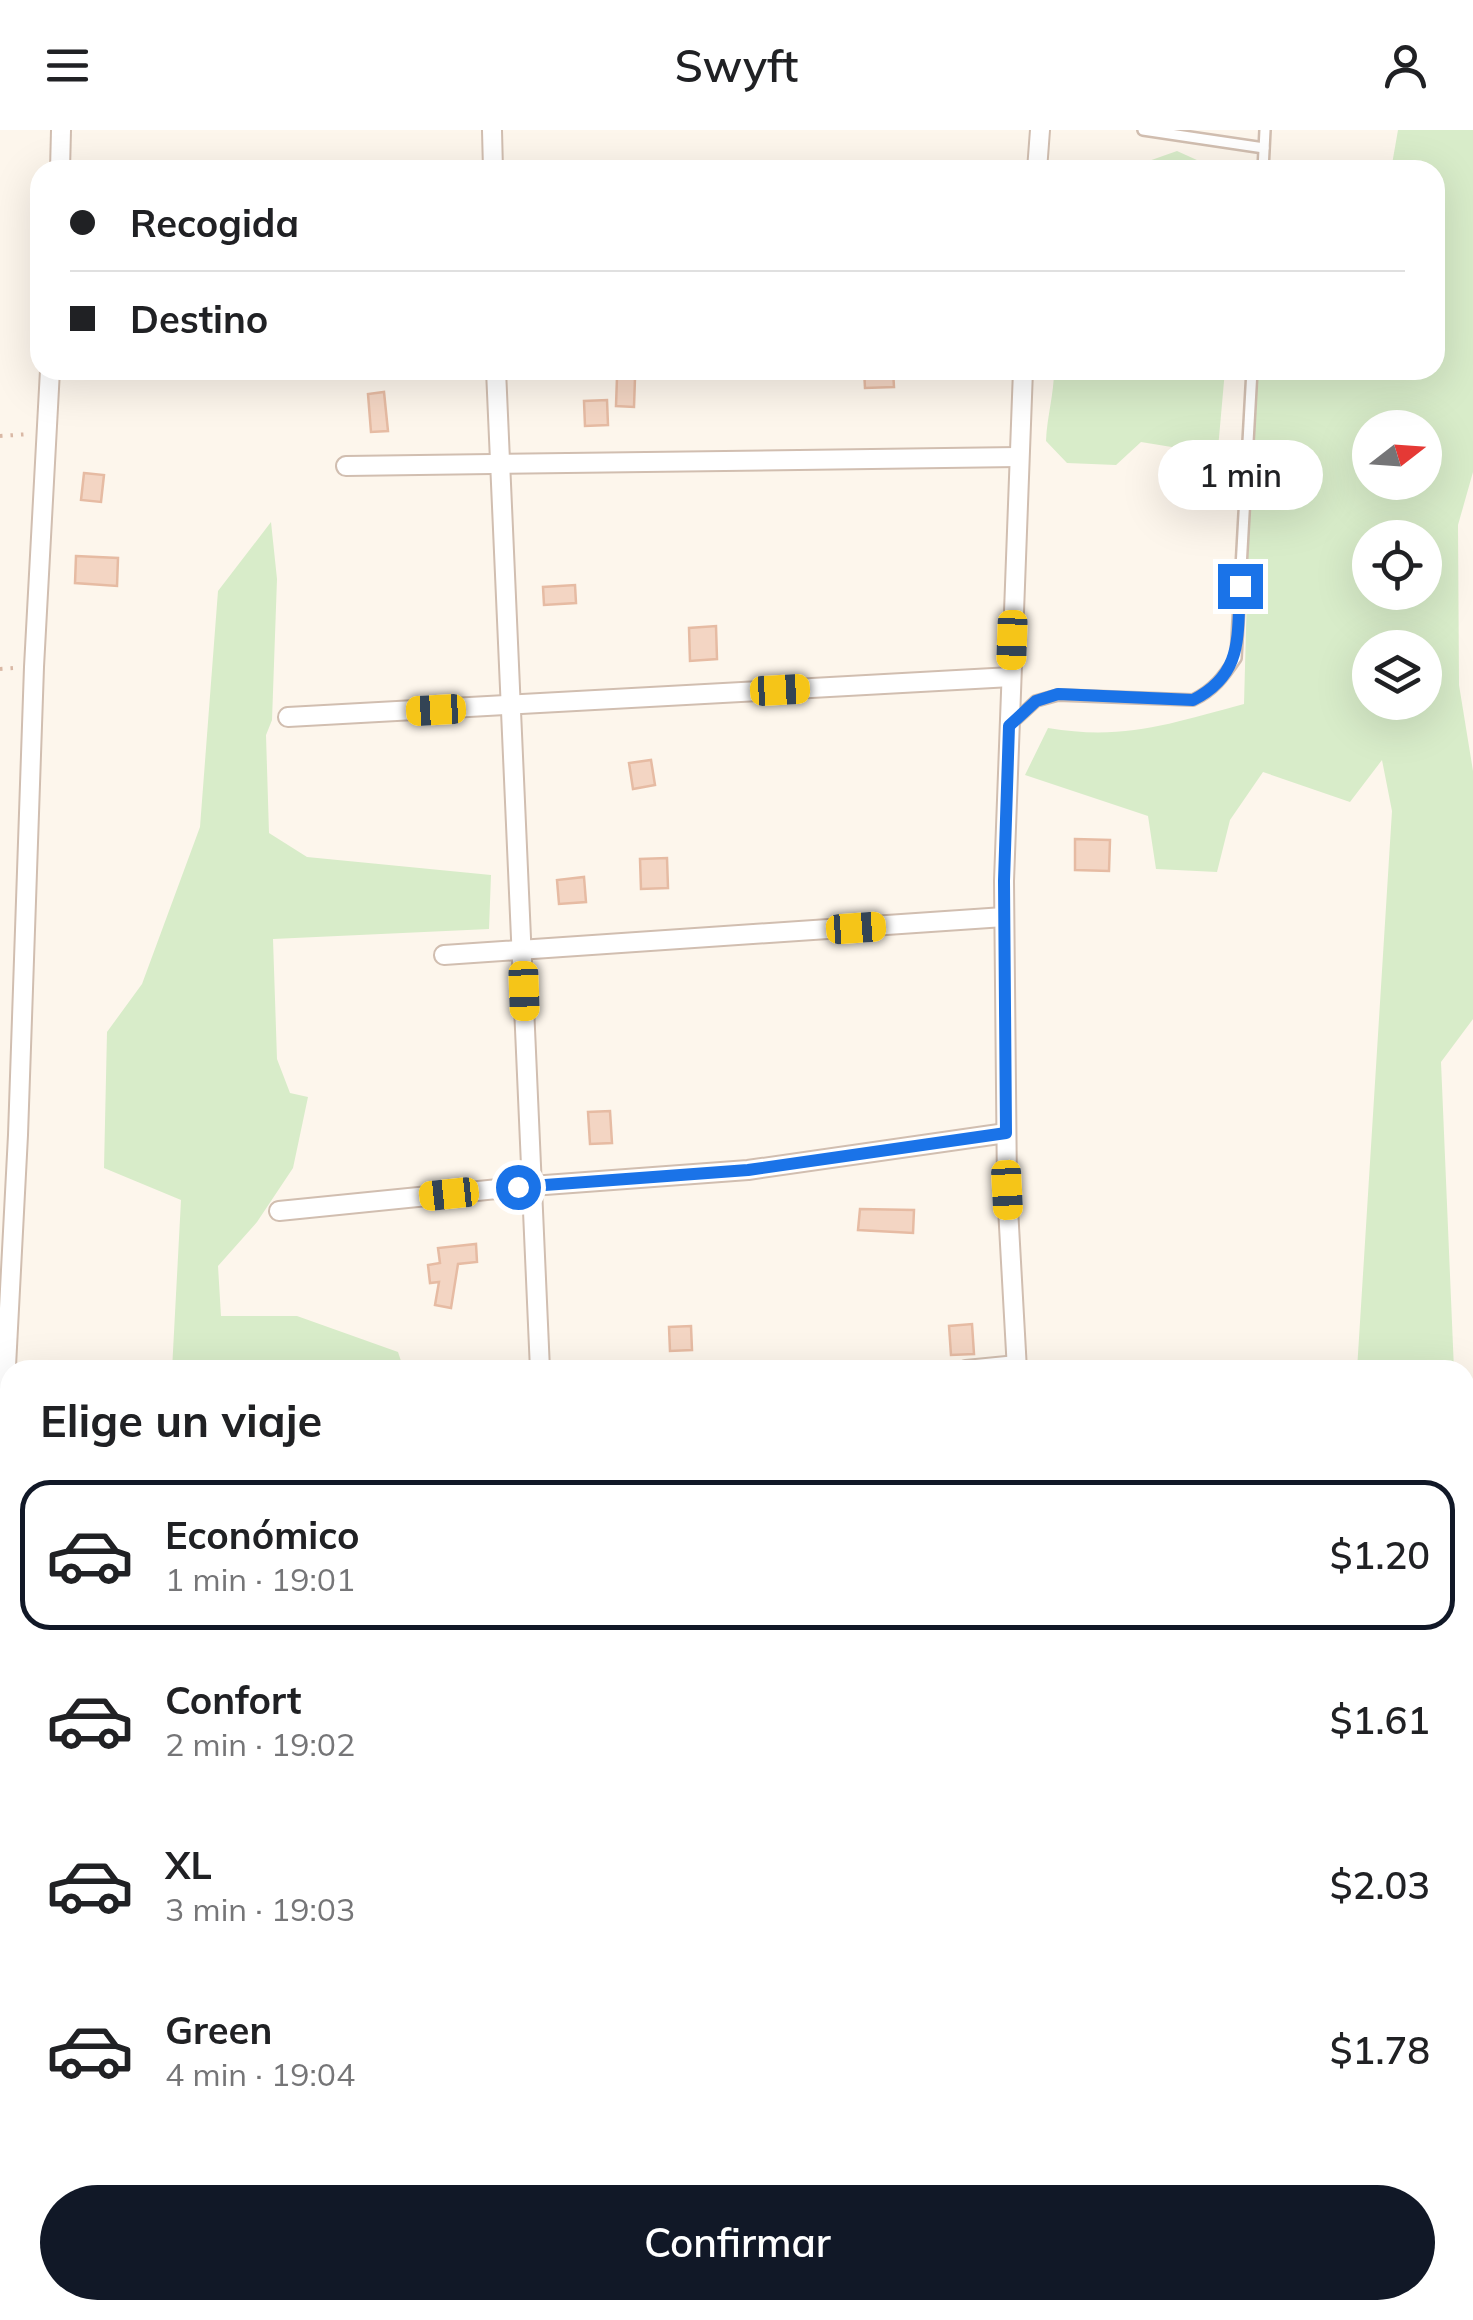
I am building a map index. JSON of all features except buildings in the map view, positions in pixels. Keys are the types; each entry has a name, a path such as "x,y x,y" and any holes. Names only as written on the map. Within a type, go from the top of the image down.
{"street":[{"path":"60,160 61,130"},
{"path":"492,130 493,160"},
{"path":"1038,160 1040,130"},
{"path":"6,1360 50,380"},
{"path":"496,380 540,1360"},
{"path":"1017,1360 1006,1133 1004,917 1022,380"},
{"path":"346,466 1018,458"},
{"path":"288,718 1010,677"},
{"path":"444,955 1004,917"},
{"path":"279,1211 748,1170 1006,1133"}],"lane":[{"path":"1143,130 1264,148"},
{"path":"1263,160 1265,130"},
{"path":"1009,726 1036,701 1058,694 1193,700 1212,690 1225,674 1236,658 1251,380"}],"path":[{"path":"0,436 47,432"}],"green space":[{"path":"1398,130 1473,130 1473,472 1458,525 1459,685 1473,771 1473,1019 1441,1062 1454,1360 1358,1360 1392,811 1382,760 1350,802 1263,772 1230,820 1217,872 1156,869 1148,816 1025,775 1048,728 1101,732 1170,723 1244,704 1253,380 1445,380 1445,160 1393,160"},
{"path":"1177,151 1197,160 1152,160"},
{"path":"1053,380 1224,380 1217,460 1190,450 1141,442 1116,465 1067,463 1046,441"},
{"path":"271,522 277,579 272,720 266,735 269,833 307,857 491,875 489,929 273,939 277,1059 290,1093 308,1097 293,1168 257,1222 218,1266 221,1316 297,1316 398,1352 401,1360 173,1360 181,1200 104,1168 107,1032 142,984 200,827 218,591"}],"route":[{"path":"518,1187 748,1170 1006,1133 1004,881 1009,726 1036,701 1058,694 1193,700 1212,690 1236,658 1240,586"}]}
